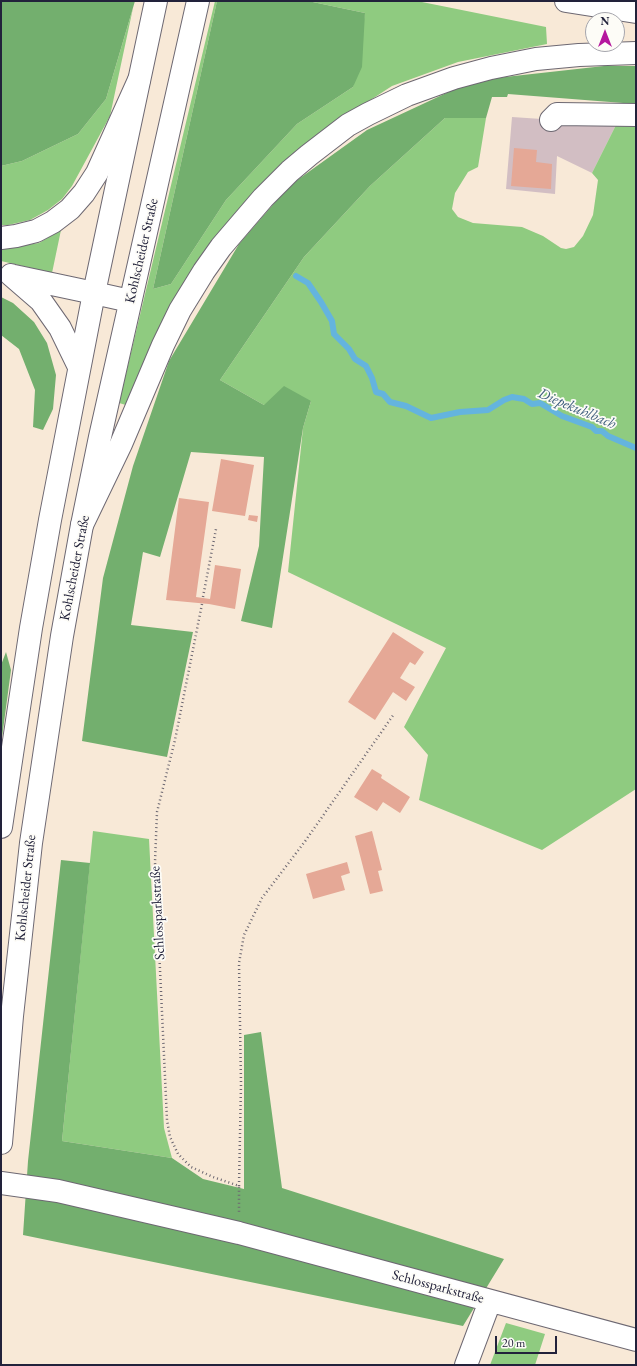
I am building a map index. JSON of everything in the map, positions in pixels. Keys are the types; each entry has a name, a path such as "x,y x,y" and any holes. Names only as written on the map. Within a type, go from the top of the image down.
{"main road":[{"path":"1,827 31,628 50,520 94,293 156,1"},
{"name":"Kohlscheider Straße","path":"1,1143 12,1016 31,843 62,636 82,525 130,301 198,1"},
{"path":"566,1 636,12"},
{"path":"82,525 121,444 163,345 180,310 221,247 263,198 290,171 332,138 362,118 407,95 454,78 491,68 536,59 579,55 636,53"},
{"path":"1,238 36,231 70,209 84,193 97,173 140,80"},
{"path":"552,120 557,114 636,115"},
{"path":"6,274 130,301"},
{"path":"6,274 41,301 60,328 79,367"},
{"name":"Schlossparkstraße","path":"1,1183 58,1191 240,1234 636,1340"},
{"path":"466,1365 490,1301"}],"path":[{"path":"203,597 216,529"},
{"name":"Schlossparkstraße","path":"202,604 175,740 157,812 155,862 167,1120 170,1137 178,1154 191,1167 213,1177 239,1186"},
{"path":"240,1234 239,1186 241,1084 239,964 244,935 262,898 306,840 394,714"}],"shaded area":[{"path":"512,117 617,123 592,173 557,156 555,194 506,189"}],"green space":[{"path":"1,1 135,1 106,99 78,134 22,161 1,166"},
{"path":"215,1 217,1 153,289 171,284 226,200 297,124 353,87 365,13 308,1 417,1 546,27 547,44 458,62 392,86 332,125 287,159 244,205 201,257 165,316 126,405 119,403"},
{"path":"217,1 308,1 365,13 362,67 353,87 297,124 226,200 171,284 153,289"},
{"path":"133,8 110,116 72,186 62,199 48,210 30,220 1,225 1,166 22,161 78,134 106,99"},
{"path":"604,66 636,66 636,104 508,94 507,97 492,97 486,118 445,118 370,186 304,257 220,380 264,405 284,386 311,401 303,428 272,628 241,621 259,546 264,457 191,452 160,557 143,552 131,625 193,632 167,757 82,741 103,578 133,466 169,361 239,244 289,186 367,130 455,89 496,78"},
{"path":"445,118 486,118 478,167 468,172 455,193 452,209 458,217 473,223 522,227 543,236 561,248 566,249 574,247 583,236 593,215 598,180 592,173 617,123 636,124 636,789 542,850 419,800 428,755 404,727 446,648 288,572 303,428 311,401 264,405 220,380 304,257 370,186"},
{"path":"61,230 52,273 1,261 1,249 39,243"},
{"path":"1,297 13,303 34,322 47,343 56,375 53,409 43,430 33,427 35,390 19,349 1,335"},
{"path":"6,652 11,670 1,745 1,665"},
{"path":"93,831 149,839 164,1128 172,1158 62,1141"},
{"path":"61,860 90,863 62,1141 172,1158 203,1179 244,1189 244,1035 261,1032 282,1188 504,1259 463,1326 23,1235 28,1161"},
{"path":"506,1323 545,1334 535,1365 490,1365"}],"building":[{"path":"514,148 537,150 536,162 552,164 551,189 511,186"},
{"path":"221,459 254,465 245,516 212,511"},
{"path":"179,498 209,502 196,597 210,599 215,565 241,569 235,609 209,604 166,600"},
{"path":"249,515 258,516 257,522 248,520"},
{"path":"393,632 424,652 415,665 410,662 400,678 415,687 406,701 393,692 375,720 348,702"},
{"path":"372,769 382,775 381,778 410,797 400,813 383,802 377,811 354,797"},
{"path":"372,831 382,870 378,871 383,891 370,894 355,836"},
{"path":"347,862 350,873 341,876 345,890 313,899 306,874"}],"waterway":[{"name":"Diepekuhlbach","path":"296,276 308,283 332,321 334,334 349,349 355,359 366,366 372,378 376,392 383,394 390,402 406,406 431,418 460,412 488,410 512,397 524,399 532,404 540,403 562,416 592,427 596,431 602,431 608,436 636,448"}]}
